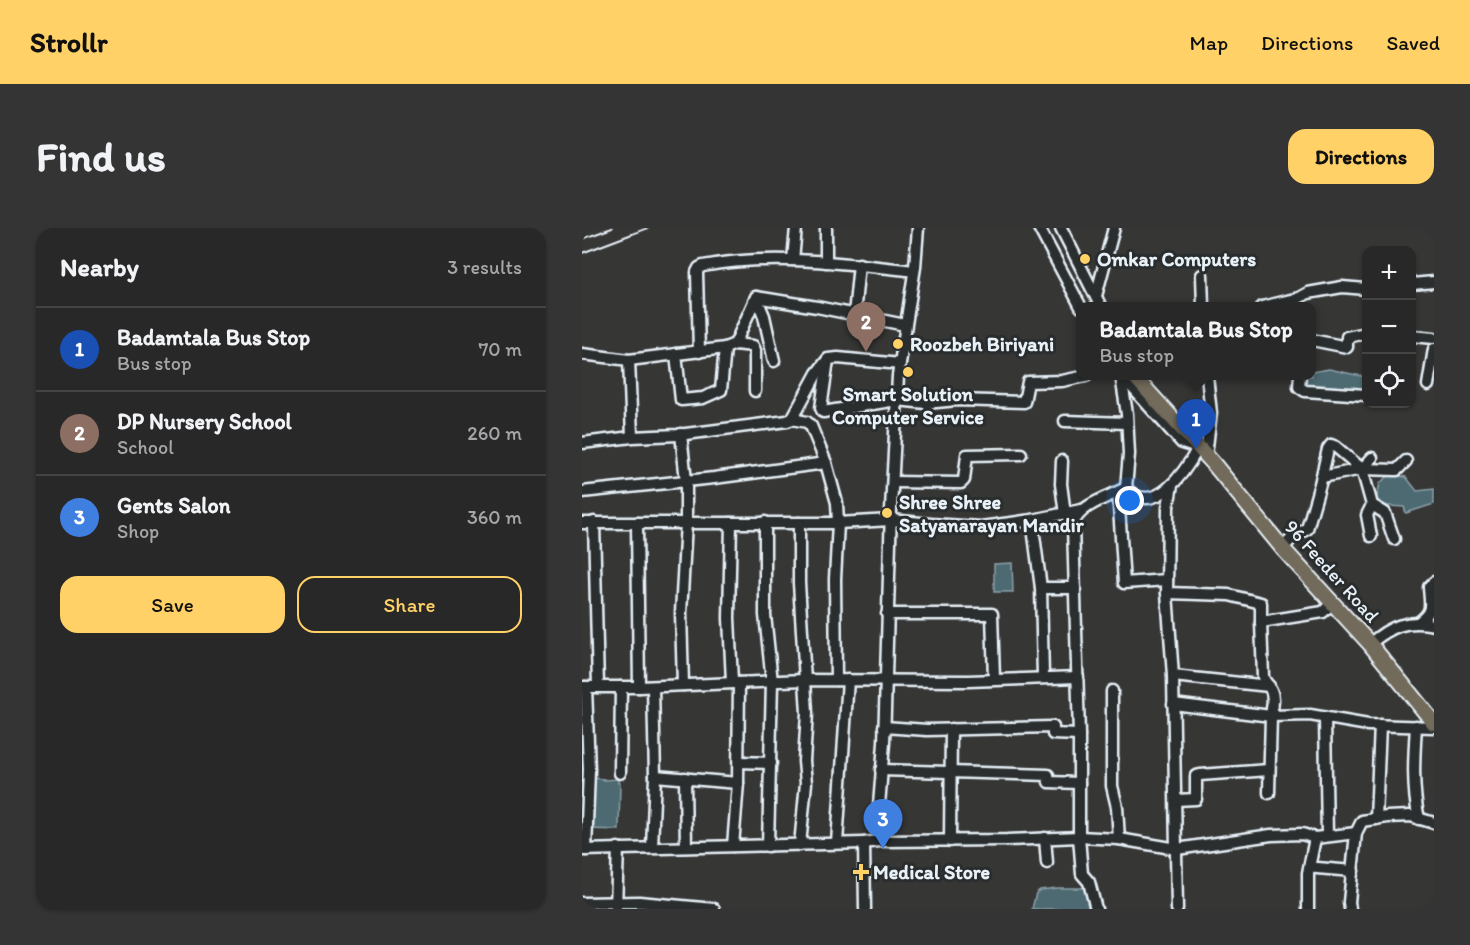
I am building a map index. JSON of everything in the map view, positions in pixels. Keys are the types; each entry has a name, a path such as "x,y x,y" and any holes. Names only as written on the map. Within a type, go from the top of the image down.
{"main road":[{"name":"96 Feeder Road","path":"1138,380 1282,548 1370,644 1434,725"}],"street":[{"path":"794,260 796,228"},
{"path":"826,228 826,262"},
{"path":"879,841 878,818 884,727 897,400 918,228"},
{"path":"1040,228 1079,302"},
{"path":"1061,228 1098,301"},
{"path":"1098,301 1114,228"},
{"path":"699,352 696,272 699,268 726,262 758,259 860,264 914,271"},
{"path":"854,315 860,264"},
{"path":"1202,275 1203,302"},
{"path":"1416,284 1434,282"},
{"path":"1299,302 1308,293 1342,287 1362,289"},
{"path":"756,297 905,325"},
{"path":"676,354 681,400 703,398 721,390 730,346 756,297"},
{"path":"756,297 764,316 774,361"},
{"path":"1316,341 1347,347 1347,337 1362,334"},
{"path":"1416,336 1434,338"},
{"path":"582,354 629,360 730,346 753,346 756,350 755,392"},
{"path":"1431,381 1434,349"},
{"path":"792,419 818,372 828,359 900,364"},
{"path":"828,359 821,408 823,412 897,400 926,403 957,400 1024,402 1028,382 1062,381 1076,378"},
{"path":"629,360 632,437"},
{"path":"1122,380 1129,454 1122,490 1124,583 1167,580"},
{"path":"1125,380 1182,443 1202,452"},
{"path":"1146,380 1192,431 1202,452"},
{"path":"1122,490 1145,498 1164,492 1202,452 1211,413 1208,380"},
{"path":"1300,380 1299,387 1305,391 1362,395"},
{"path":"582,442 681,434 792,419 811,426 826,463 837,503 836,680"},
{"path":"1065,421 1127,423"},
{"path":"681,434 686,481 681,613 683,685"},
{"path":"1282,548 1294,536 1307,529 1331,445 1362,470 1372,505 1385,513 1394,540"},
{"path":"892,482 962,483 967,455 1021,454"},
{"path":"1362,470 1372,458"},
{"path":"1322,477 1362,470 1397,470 1406,460"},
{"path":"1062,461 1061,484 1065,514"},
{"path":"582,492 826,463"},
{"path":"1172,485 1168,507 1167,593 1173,676 1177,909"},
{"path":"582,523 838,523 891,520 981,527 1065,514 1084,509 1122,490"},
{"path":"1371,536 1367,515 1372,505"},
{"path":"1084,509 1076,516 1074,525 1079,837 1082,874 1089,882 1096,909"},
{"path":"1032,520 1041,588 1043,677"},
{"path":"594,522 589,770 584,850 1079,837 1119,839 1177,849 1271,835 1302,834 1315,838 1356,833"},
{"path":"765,522 765,615 772,682 768,846"},
{"path":"637,523 639,687"},
{"path":"731,523 729,618 736,682 739,762 733,846"},
{"path":"799,523 799,583 807,713 804,761 806,783 800,845"},
{"path":"1419,622 1431,611 1429,587 1434,582"},
{"path":"1041,588 1075,588"},
{"path":"1167,593 1229,595 1261,603 1263,677 1273,699 1269,793"},
{"path":"1261,622 1323,612 1332,603"},
{"path":"887,614 992,614 994,679"},
{"path":"1370,644 1380,635 1397,626 1419,622 1434,625"},
{"path":"1173,676 1269,686"},
{"path":"589,687 653,687 804,680 1078,677"},
{"path":"837,843 848,680"},
{"path":"620,773 621,687"},
{"path":"652,847 655,776 653,687"},
{"path":"1112,691 1112,786 1119,821 1119,839"},
{"path":"1173,704 1271,716 1310,716 1368,725 1434,725"},
{"path":"1325,718 1327,836"},
{"path":"1376,819 1380,725"},
{"path":"1416,726 1415,803 1419,819"},
{"path":"884,727 927,730 1053,727 1053,734 1079,735"},
{"path":"950,841 951,729"},
{"path":"739,762 771,763"},
{"path":"881,770 1048,775 1049,782 1078,783"},
{"path":"1176,800 1196,799 1196,776 1269,770"},
{"path":"655,776 738,783"},
{"path":"685,778 686,847"},
{"path":"1350,909 1356,833 1362,821 1411,816 1434,823"},
{"path":"1045,838 1047,863"},
{"path":"1308,909 1308,873 1315,838"},
{"path":"864,843 864,903"},
{"path":"616,906 618,848"},
{"path":"1317,868 1353,871"},
{"path":"582,903 616,906 639,902 714,909"}],"water":[{"path":"1329,369 1362,376 1362,398 1306,391 1306,380 1316,380 1316,371"},
{"path":"1390,475 1406,477 1417,491 1434,489 1434,504 1406,513 1404,507 1375,505 1380,483"},
{"path":"1012,563 1013,592 994,592 994,564"},
{"path":"591,778 618,779 620,783 619,830 589,829"},
{"path":"1086,888 1094,909 1032,909 1036,893 1040,890"}],"railway":[{"path":"582,239 612,228"},
{"path":"582,253 648,228"}],"place":[{"name":"Omkar Computers","path":"1085,259"},
{"name":"Roozbeh Biriyani","path":"898,344"},
{"name":"DP Nursery School","path":"866,352"},
{"name":"Smart Solution Computer Service","path":"908,372"},
{"name":"Badamtala Bus Stop","path":"1196,449"},
{"name":"Shree Shree Satyanarayan Mandir","path":"887,513"},
{"name":"Gents Salon","path":"883,849"},
{"name":"Medical Store","path":"861,872"}]}
